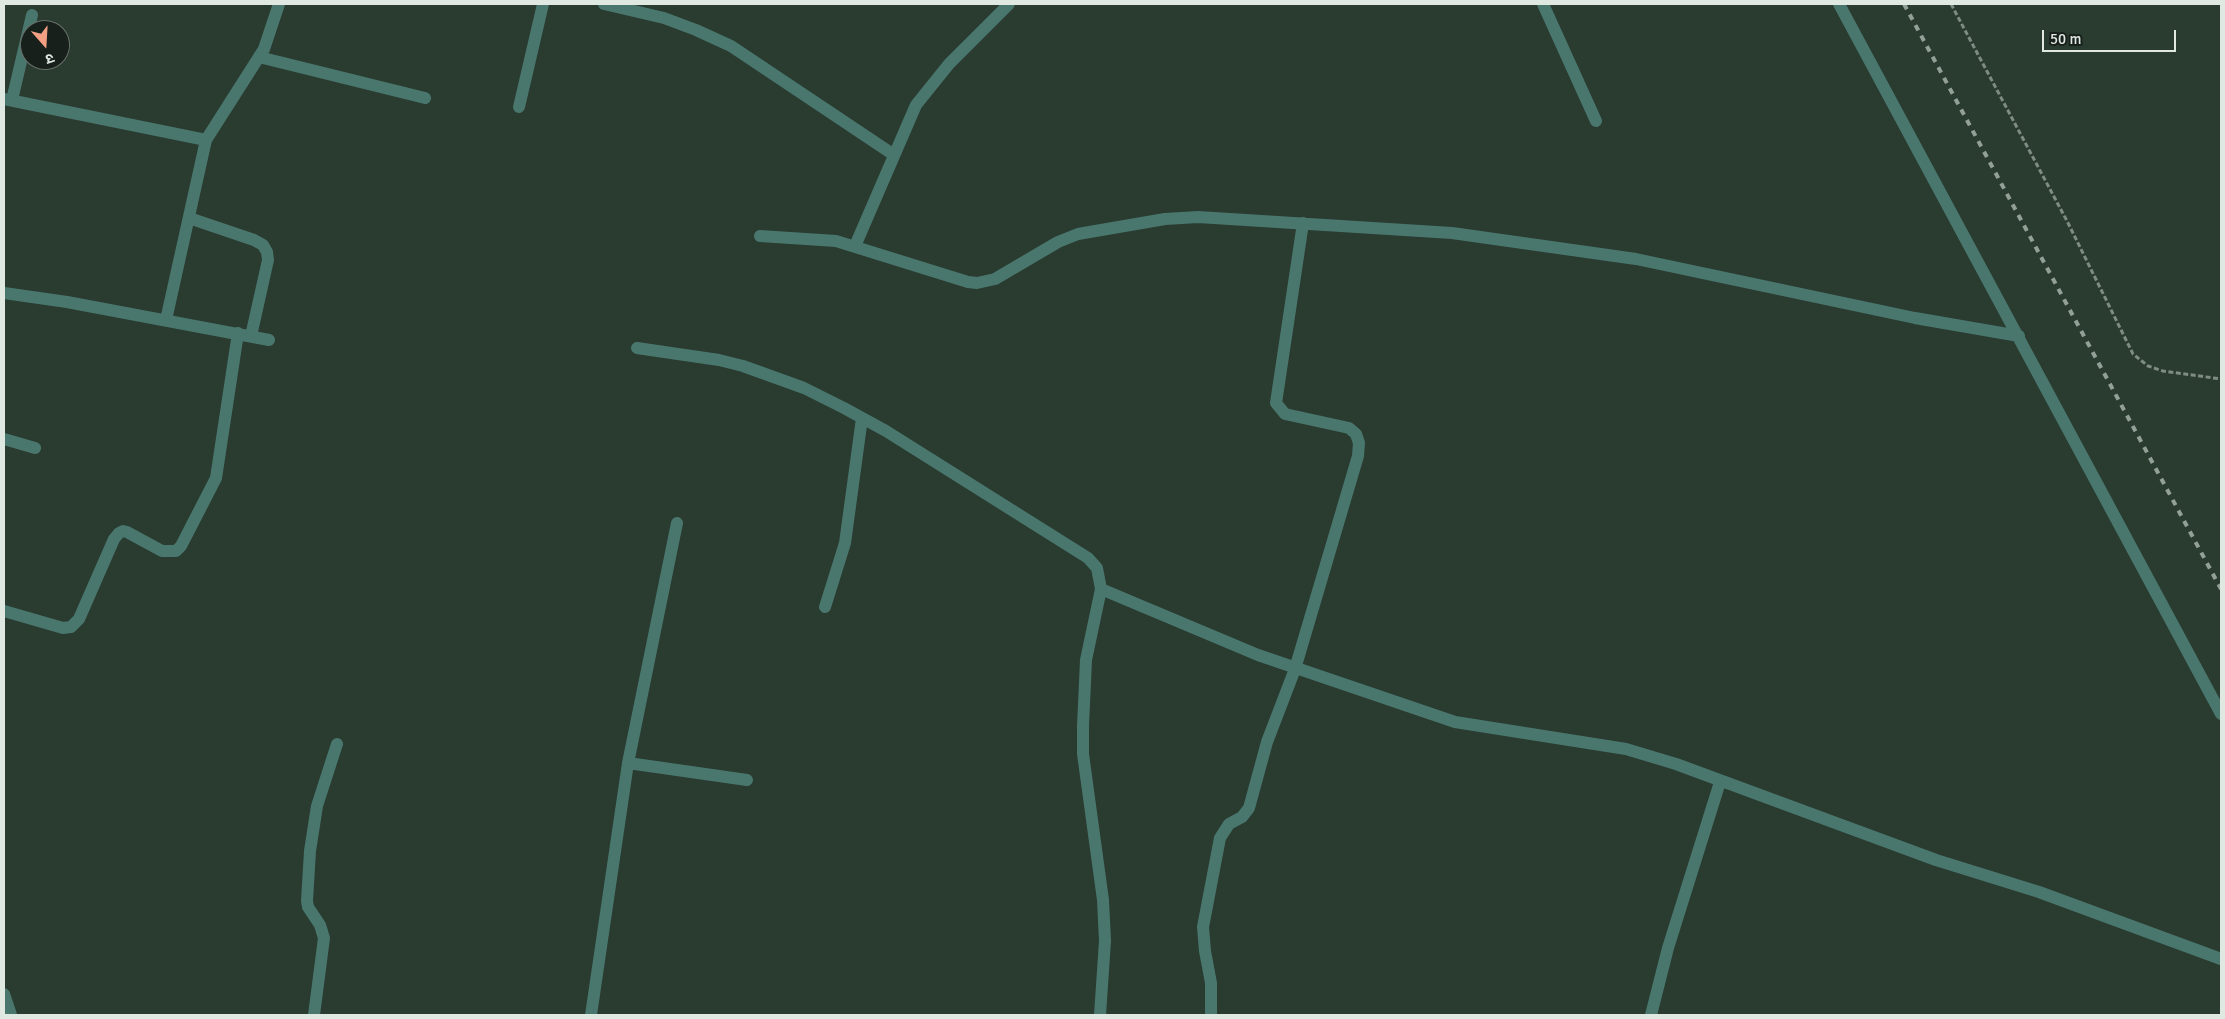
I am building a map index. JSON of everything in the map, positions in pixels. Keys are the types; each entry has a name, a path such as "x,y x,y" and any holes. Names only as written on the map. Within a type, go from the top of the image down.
{"street":[{"path":"166,320 206,140 259,57 279,4"},
{"path":"520,108 543,4"},
{"path":"604,4 664,18 731,46 894,155"},
{"path":"855,246 916,105 949,64 1009,4"},
{"path":"1543,4 1596,121"},
{"path":"1838,4 2019,336 2221,714"},
{"path":"32,15 8,99 206,140"},
{"path":"259,57 425,98"},
{"path":"760,236 821,239 855,246 976,283 995,279 1058,242 1100,229 1198,217 1452,233 1636,259 1915,318 2019,336"},
{"path":"189,218 254,240 263,245 267,252 268,260 251,336"},
{"path":"1211,1015 1211,983 1205,951 1204,927 1220,838 1229,824 1242,817 1249,808 1267,742 1295,669 1358,456 1359,444 1356,434 1349,428 1285,414 1276,403 1303,223"},
{"path":"4,293 67,302 269,340"},
{"path":"4,611 63,628 71,627 79,619 114,539 119,533 127,532 162,551 176,551 181,546 216,478 238,333"},
{"path":"637,348 719,360 766,373 804,388 862,418 1088,558 1097,568 1100,588 1086,660 1083,754 1103,900 1105,941 1100,1015"},
{"path":"825,607 845,544 862,418"},
{"path":"4,439 35,448"},
{"path":"591,1015 628,763 676,523"},
{"path":"1100,588 1243,649 1435,717 1455,722 1626,750 1676,764 1720,782 1936,860 2039,892 2221,960"},
{"path":"314,1015 324,938 320,925 308,907 307,901 310,851 317,806 337,744"},
{"path":"628,763 747,780"},
{"path":"1651,1015 1668,948 1720,782"},
{"path":"4,994 11,1015"}],"path":[{"path":"1950,4 2067,221 2132,354 2148,366 2163,371 2221,379"}],"railway":[{"path":"1904,4 2221,589"}]}
